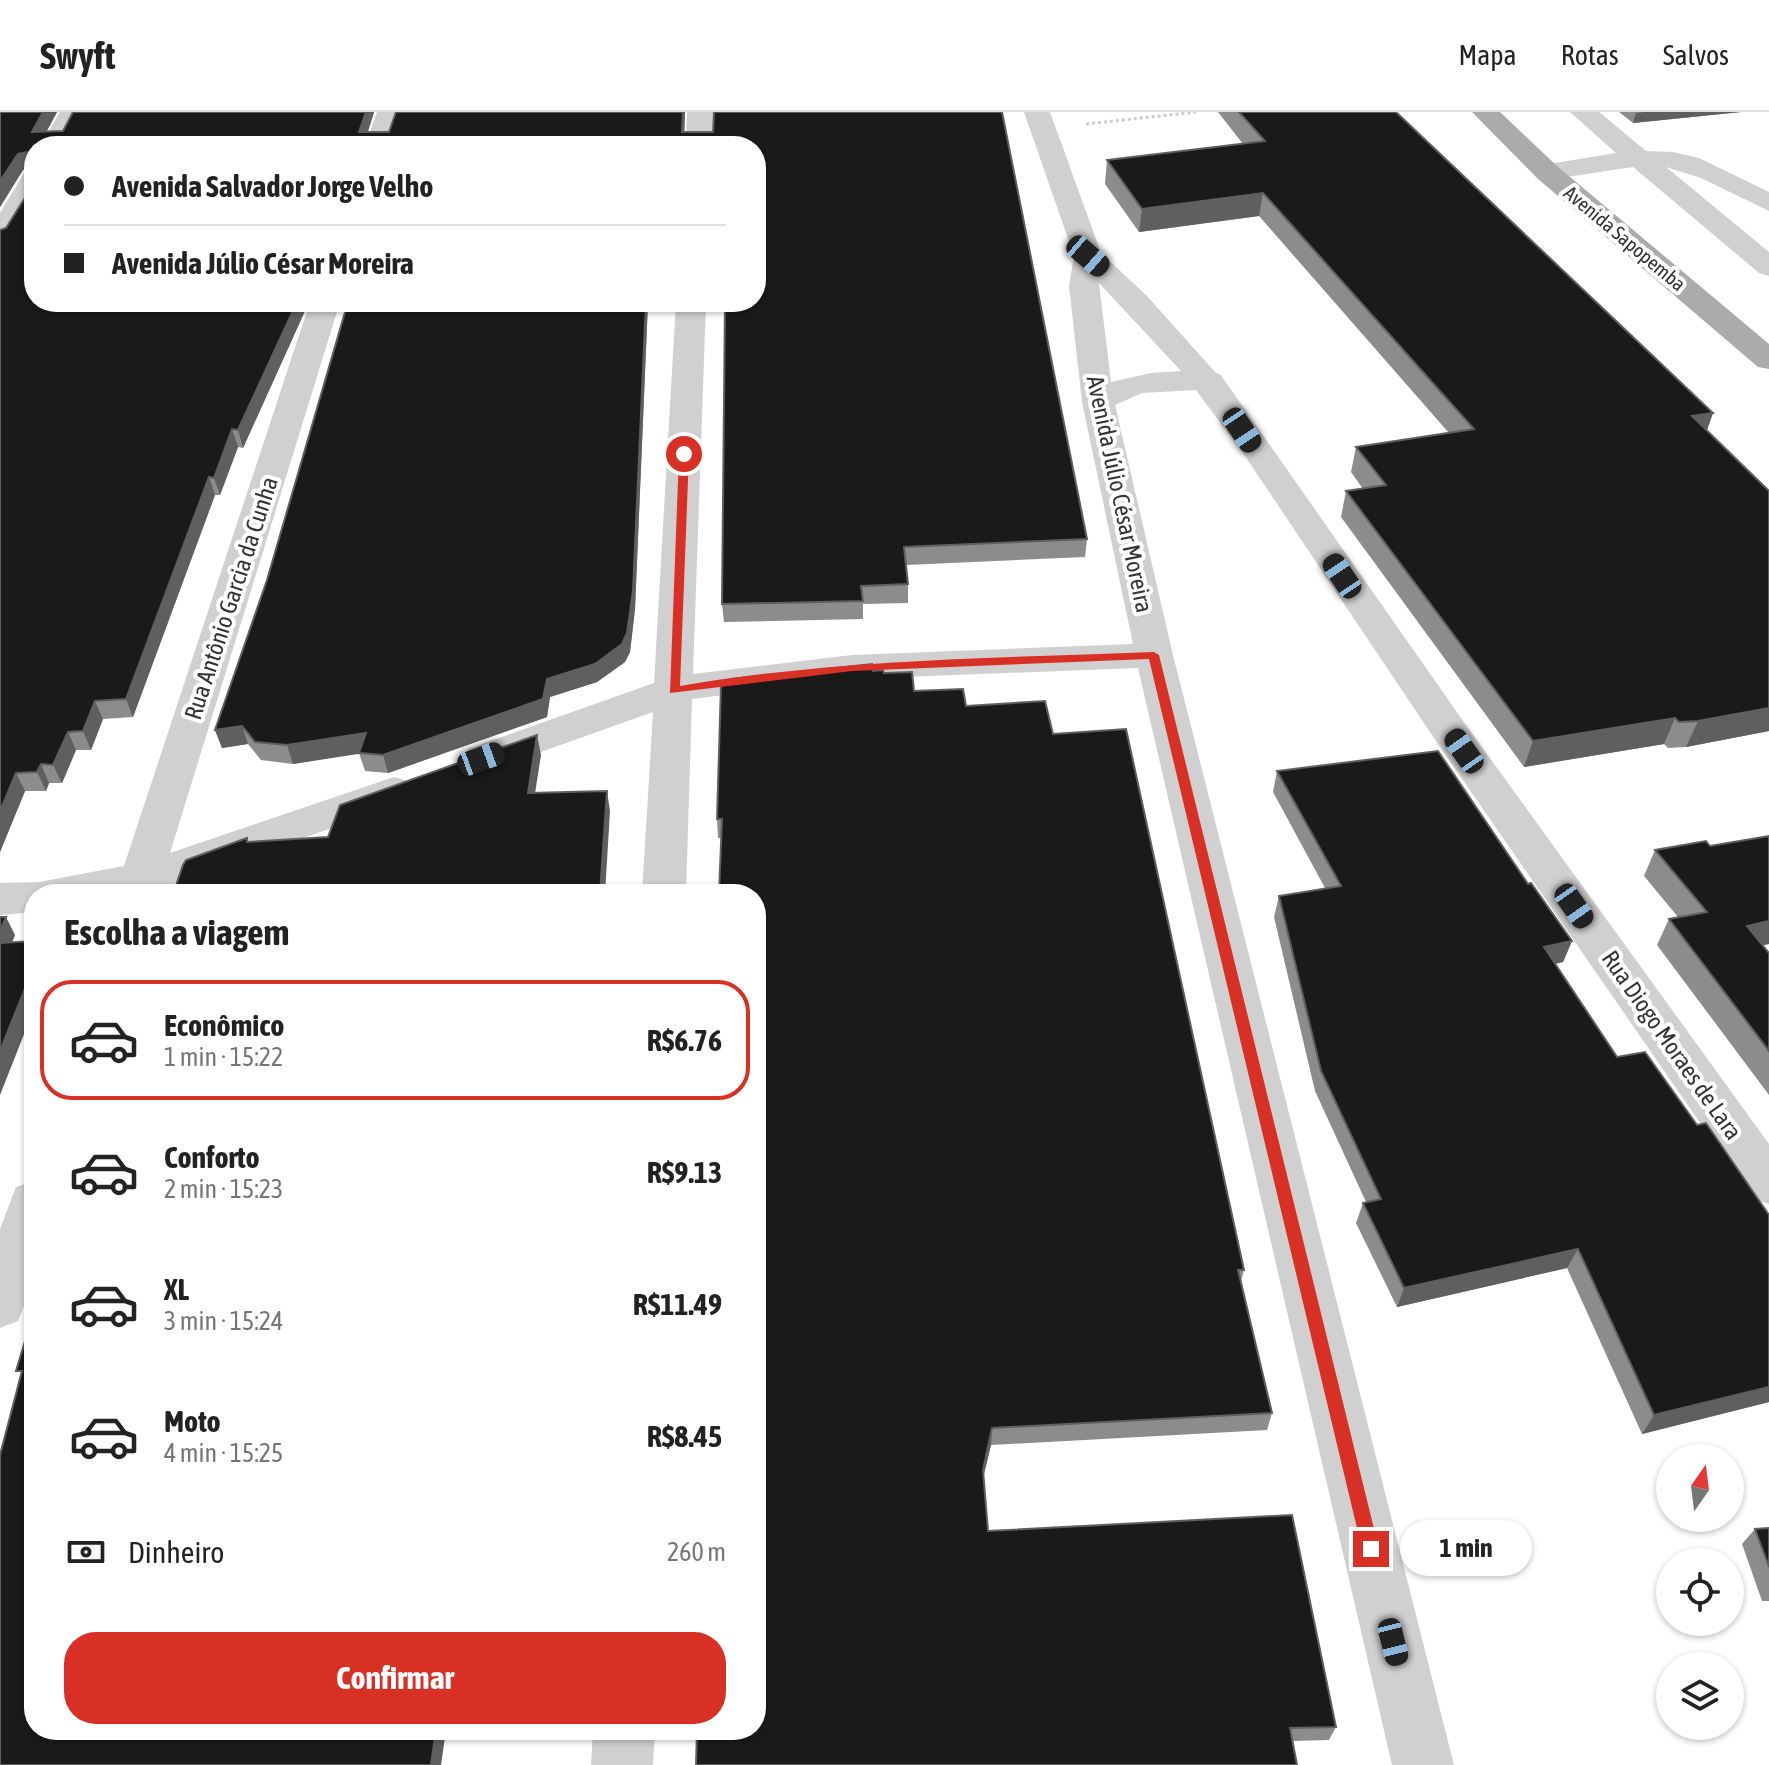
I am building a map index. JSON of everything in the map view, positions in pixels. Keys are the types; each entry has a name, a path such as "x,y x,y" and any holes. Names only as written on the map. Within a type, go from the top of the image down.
{"main road":[{"name":"Avenida Sapopemba","path":"1485,112 1547,172 1769,360"}],"street":[{"path":"59,136 73,112"},
{"path":"382,136 390,112"},
{"path":"699,136 700,112"},
{"path":"1583,112 1769,267"},
{"name":"Avenida Júlio César Moreira","path":"1039,121 1088,256 1084,286 1098,402 1154,655 1423,1765"},
{"path":"1547,172 1664,159 1689,164 1769,203"},
{"path":"0,237 24,196"},
{"name":"Rua Diogo Moraes de Lara","path":"1088,256 1127,289 1209,381 1408,673 1769,1183"},
{"name":"Rua Antônio Garcia da Cunha","path":"139,884 322,312"},
{"path":"664,884 691,312"},
{"path":"1098,402 1133,384 1158,380 1209,381"},
{"path":"143,884 674,690 745,678 852,667 1154,655"},
{"path":"0,899 24,897"},
{"path":"0,1305 24,1232"},
{"path":"622,1765 623,1740"}],"path":[{"path":"1039,121 1196,112"}],"building":[{"path":"0,112 43,112 32,132 63,131 73,112 366,112 359,132 389,132 396,112 683,112 682,132 713,132 714,112 1002,112 1087,539 904,547 908,584 861,586 863,601 722,604 725,312 766,312 766,136 24,136 24,153 18,154 0,181"},
{"path":"1239,112 1396,112 1713,413 1692,416 1769,491 1769,708 1698,721 1679,722 1675,718 1533,741 1346,491 1386,485 1356,447 1474,429 1263,193 1142,209 1107,160 1265,141"},
{"path":"24,199 24,312 292,312 238,430 232,429 214,478 209,477 126,699 95,701 83,731 68,732 53,765 41,764 37,772 16,773 0,811 0,230 6,228"},
{"path":"345,312 646,312 633,591 627,633 622,644 595,664 547,679 543,699 383,755 359,753 366,733 287,745 255,742 242,726 215,730 267,580"},
{"path":"872,664 873,671 912,672 914,691 963,689 966,706 1045,701 1053,734 1126,729 1244,1270 1238,1270 1272,1413 992,1428 983,1470 988,1531 1292,1515 1336,1727 1290,1728 1297,1765 696,1765 697,1740 766,1740 766,884 719,884 722,819 717,819 721,685 731,679"},
{"path":"537,735 528,793 607,791 601,884 176,884 186,860 247,838 247,842 328,837 340,805"},
{"path":"1438,751 1528,884 1531,883 1572,941 1544,947 1617,1057 1645,1052 1697,1125 1706,1123 1769,1215 1769,1387 1654,1415 1578,1249 1404,1288 1363,1203 1381,1199 1321,1071 1279,896 1341,886 1277,771"},
{"path":"1769,836 1769,921 1747,926 1769,953 1769,1051 1669,919 1707,912 1655,850 1706,841 1710,846"},
{"path":"0,917 6,917 0,931"},
{"path":"24,942 24,991 0,1051 0,943"},
{"path":"24,1344 24,1740 435,1740 431,1765 0,1765 0,1455 22,1371 16,1371"},
{"path":"1769,1528 1769,1567 1755,1529"}],"route":[{"path":"684,454 674,690 745,678 852,667 1154,655 1371,1549"}]}
